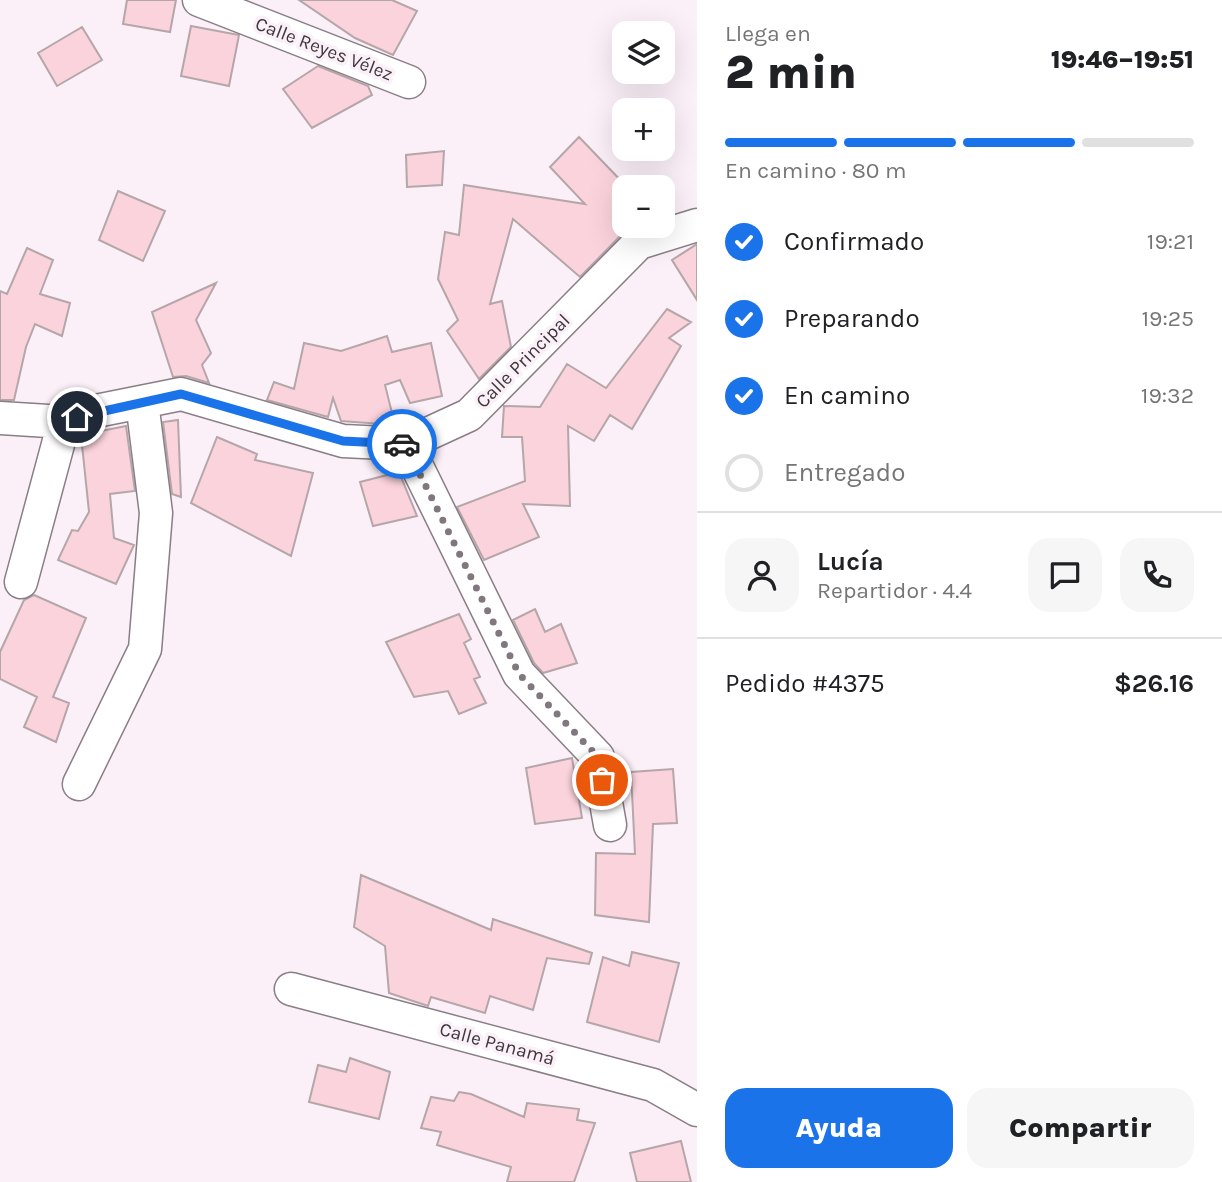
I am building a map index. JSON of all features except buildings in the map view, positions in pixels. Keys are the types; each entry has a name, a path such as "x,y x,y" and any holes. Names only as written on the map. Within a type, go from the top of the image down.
{"street":[{"name":"Calle Reyes Vélez","path":"199,0 409,82"},
{"name":"Calle Principal","path":"0,418 64,422 91,412 181,394 343,441 405,444 469,415 639,243 697,225"},
{"path":"79,784 145,649 156,513 142,402"},
{"path":"21,582 64,422"},
{"path":"405,444 519,674 598,757 610,825"},
{"name":"Calle Panamá","path":"291,989 653,1085 697,1110"}],"way so far":[{"path":"402,444 405,444 519,674 598,757 602,780"}],"route":[{"path":"77,417 181,394 343,441 402,444"}]}
